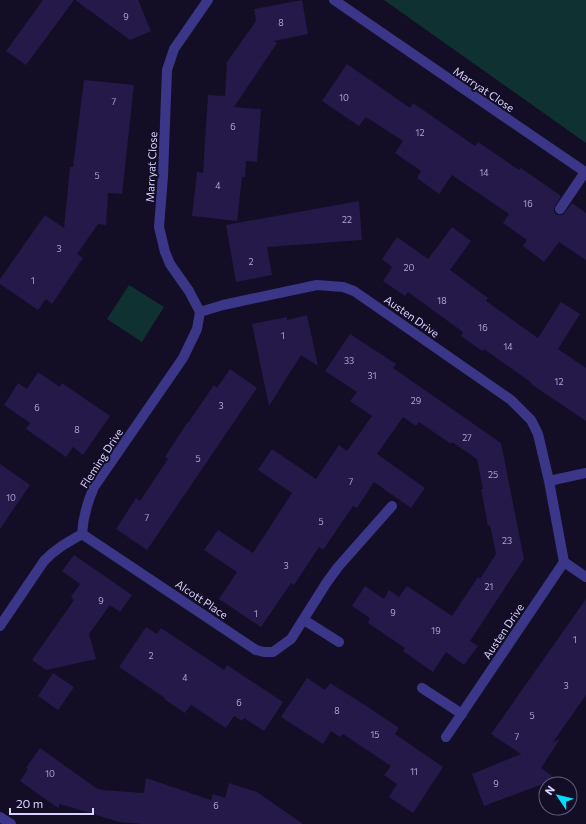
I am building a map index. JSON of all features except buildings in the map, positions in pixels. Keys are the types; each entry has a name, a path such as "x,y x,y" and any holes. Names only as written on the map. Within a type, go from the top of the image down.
{"street":[{"name":"Marryat Close","path":"200,312 189,291 170,264 165,252 159,227 164,176 167,70 174,49 208,0"},
{"name":"Marryat Close","path":"334,0 584,172 560,209"},
{"name":"Austen Drive","path":"200,312 223,305 317,285 343,287 354,290 510,400 531,420 538,434 549,481 564,562 446,737"},
{"name":"Fleming Drive","path":"82,534 83,519 87,503 94,487 183,358 197,329 200,312"},
{"path":"549,481 586,473"},
{"name":"Alcott Place","path":"82,534 256,650 273,652 282,647 291,639 338,567 392,506"},
{"path":"0,626 48,557 62,545 82,534"},
{"path":"564,562 586,577"},
{"path":"304,620 339,642"},
{"path":"422,688 462,714"},
{"path":"0,817 11,824"}],"green space":[{"path":"384,0 586,0 586,143"},
{"path":"129,285 164,307 142,342 107,319"}]}
